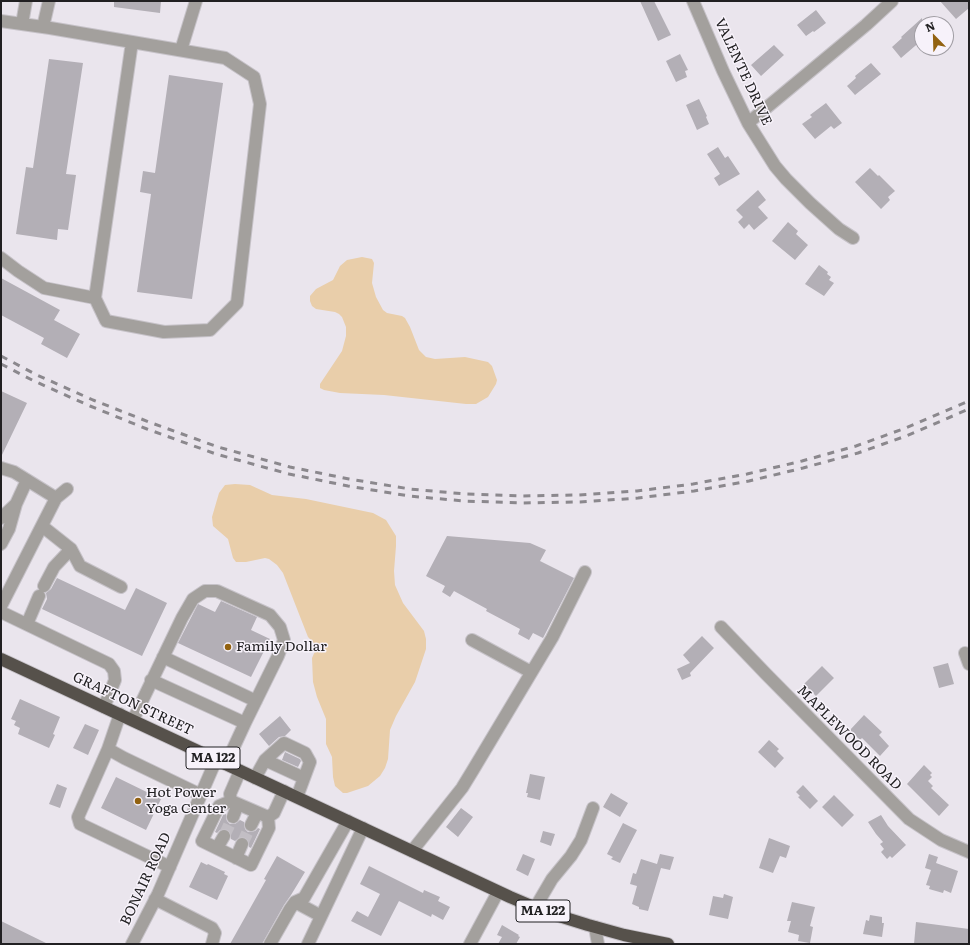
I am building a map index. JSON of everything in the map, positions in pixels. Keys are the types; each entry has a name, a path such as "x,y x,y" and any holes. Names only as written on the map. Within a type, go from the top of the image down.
{"highway":[{"name":"GRAFTON STREET","path":"1,659 498,892"},
{"name":"MA 122","path":"498,892 535,908 594,927 668,944"}],"street":[{"path":"22,24 26,1"},
{"path":"43,27 49,1"},
{"path":"182,50 196,1"},
{"name":"VALENTE DRIVE","path":"693,1 723,71 748,123 786,179 824,216 853,238"},
{"path":"748,123 866,25 892,1"},
{"path":"1,21 43,27 182,50 225,58 254,76 260,104 237,303 210,330 164,332 106,322 95,298 132,42"},
{"path":"1,258 44,288 95,298"},
{"path":"1,468 14,472 56,498"},
{"path":"1,544 9,529 16,504 27,480"},
{"path":"1,606 56,498 67,489"},
{"path":"1,518 16,504"},
{"path":"42,526 71,549 80,566 121,587"},
{"path":"27,624 54,567 71,549"},
{"path":"412,851 462,788 552,638 585,572"},
{"name":"BONAIR ROAD","path":"132,944 170,867 201,795 245,723 278,656 284,640 280,627 270,615 217,591 205,591 193,599 163,657"},
{"path":"1,612 109,664 114,670 115,680 104,707"},
{"name":"MAPLEWOOD ROAD","path":"721,627 909,819 941,840 969,852"},
{"path":"472,640 531,672"},
{"path":"133,720 163,657 256,701"},
{"path":"151,680 245,723"},
{"path":"120,714 108,749 80,810 78,817 80,824 170,867"},
{"path":"255,778 265,760 284,743 291,746 304,753 310,762 297,797"},
{"path":"108,749 201,795"},
{"path":"265,760 304,778"},
{"path":"233,817 234,802 230,794 240,771"},
{"path":"251,825 262,815 274,813 284,791"},
{"path":"234,802 262,815 269,828 251,865 202,841 219,806 234,802"},
{"path":"535,908 552,879 571,856 581,840 593,808"},
{"path":"270,944 295,902 304,898 348,821"},
{"path":"308,944 363,828"},
{"path":"217,848 224,836"},
{"path":"236,858 242,844"},
{"path":"470,944 498,892"},
{"path":"155,899 212,928 215,933 212,944"},
{"path":"295,902 321,916"},
{"path":"594,927 598,944"}],"shaded area":[{"path":"362,257 372,259 374,263 372,283 376,297 383,310 387,313 405,318 419,350 426,357 435,359 465,357 488,362 492,366 497,380 488,397 476,404 466,404 384,395 340,393 320,388 320,384 342,351 346,336 346,327 342,317 339,314 316,309 312,306 310,296 316,289 333,280 340,266 347,260"},
{"path":"225,485 250,485 272,495 306,499 373,513 386,520 396,536 394,571 395,585 403,603 424,631 426,649 415,682 390,730 388,759 385,768 380,776 368,786 343,793 335,786 332,757 326,744 326,719 313,682 312,658 316,649 315,644 308,637 283,573 277,565 265,558 246,562 236,562 233,558 228,539 213,526 212,517 219,493"}],"building":[{"path":"114,1 161,1 160,13 114,7"},
{"path":"640,1 654,1 671,35 658,41"},
{"path":"940,1 969,1 969,8 956,19"},
{"path":"816,10 826,23 806,36 797,25"},
{"path":"914,25 914,47 901,58 892,47 902,38 901,37"},
{"path":"774,45 784,55 761,76 751,65"},
{"path":"680,54 688,70 685,71 687,77 676,82 666,61"},
{"path":"49,59 83,63 66,174 76,175 68,230 58,229 57,240 16,234 26,167 33,168"},
{"path":"871,63 881,74 855,95 847,86 856,78 855,76"},
{"path":"169,75 223,83 192,299 137,292 151,194 140,192 143,171 155,173"},
{"path":"699,99 709,124 697,130 686,105"},
{"path":"826,103 842,123 834,129 831,126 815,139 802,124 812,117 810,115"},
{"path":"718,147 725,158 728,156 740,174 719,186 714,178 720,174 707,154"},
{"path":"870,168 895,191 888,197 890,200 881,209 855,182"},
{"path":"758,190 766,200 758,207 768,218 754,230 749,224 744,229 738,222 743,217 736,210"},
{"path":"788,222 798,231 796,234 808,245 795,260 772,241"},
{"path":"819,265 828,272 827,274 831,277 829,280 834,283 824,296 805,284"},
{"path":"1,278 60,310 54,320 80,334 67,358 41,344 44,338 1,315"},
{"path":"1,391 27,403 1,457"},
{"path":"447,536 530,543 546,550 540,561 574,578 543,638 533,633 529,640 518,634 520,629 486,611 487,609 454,591 450,597 442,592 445,586 426,576"},
{"path":"57,578 125,610 136,588 167,603 142,656 42,609 47,599 46,593 51,589"},
{"path":"221,601 257,617 251,630 270,639 251,677 178,643 198,604 215,612"},
{"path":"702,636 714,648 690,673 691,676 682,680 677,669 690,663 683,655"},
{"path":"948,663 954,684 939,688 933,667"},
{"path":"822,666 834,678 816,696 804,684"},
{"path":"20,699 60,717 53,734 55,735 49,748 18,734 20,728 14,725 16,721 11,719"},
{"path":"864,715 882,732 879,735 889,746 880,756 862,738 860,740 850,730"},
{"path":"280,716 291,730 285,736 279,737 269,746 259,734"},
{"path":"85,724 99,730 88,755 73,748"},
{"path":"769,740 779,749 777,751 784,758 775,768 758,752"},
{"path":"285,752 300,759 301,761 298,767 282,760"},
{"path":"924,765 932,773 930,775 932,777 928,781 933,786 931,788 949,805 939,816 907,784"},
{"path":"530,774 545,777 540,800 527,797 528,793 526,793"},
{"path":"116,777 161,799 146,830 101,808"},
{"path":"57,784 67,788 60,808 49,804"},
{"path":"803,785 818,801 810,809 798,797 800,796 796,792"},
{"path":"611,793 628,803 620,817 603,807"},
{"path":"834,795 854,815 842,827 822,807"},
{"path":"461,808 473,817 458,837 446,827"},
{"path":"224,813 226,814 227,821 230,824 235,824 240,820 244,822 245,829 248,832 255,831 258,828 260,829 251,848 249,847 249,843 245,837 241,837 235,841 231,839 231,833 227,829 220,830 217,833 215,832"},
{"path":"881,815 888,826 906,845 892,858 890,856 887,859 881,852 884,849 880,844 883,842 868,822"},
{"path":"623,823 637,830 620,863 611,859 613,857 607,854"},
{"path":"543,831 555,834 551,846 540,842"},
{"path":"769,838 790,846 786,858 780,856 773,873 759,868"},
{"path":"523,854 535,859 528,876 516,870"},
{"path":"660,854 674,857 670,870 661,868 648,911 639,909 639,907 632,904 637,886 630,884 633,873 636,874 641,859 657,864"},
{"path":"929,854 938,857 936,863 958,871 951,893 944,890 943,893 929,889 930,886 926,885 931,870 925,868"},
{"path":"277,856 305,872 262,944 230,944 266,880 264,879"},
{"path":"201,862 225,872 224,874 228,876 217,900 189,887"},
{"path":"369,866 423,893 424,890 440,897 438,901 450,907 443,920 432,914 431,917 399,901 381,936 351,921 357,911 368,917 380,894 360,884"},
{"path":"724,894 733,897 728,919 709,915 713,896 723,898"},
{"path":"792,902 815,907 810,926 813,927 810,943 798,941 799,935 788,932 791,921 787,921"},
{"path":"870,915 882,917 882,923 884,923 882,937 863,934 866,920 869,921"},
{"path":"1,921 48,944 1,944"},
{"path":"916,922 969,929 969,944 914,944"},
{"path":"502,925 519,935 518,936 520,937 516,944 498,944 502,937 497,935"}],"tunnel":[{"path":"224,836 233,817"},
{"path":"242,844 251,825"}],"railway":[{"path":"1,356 37,375 93,400 218,447 290,467 349,479 410,489 465,494 521,496 579,495 637,491 693,484 747,474 856,446 903,429 969,401"},
{"path":"1,364 34,381 90,406 147,429 216,454 289,474 348,486 409,496 464,501 521,503 580,502 638,498 694,491 749,481 858,453 906,436 969,409"}],"place":[{"name":"Family Dollar","path":"228,647"},
{"name":"Hot Power Yoga Center","path":"138,801"}]}
